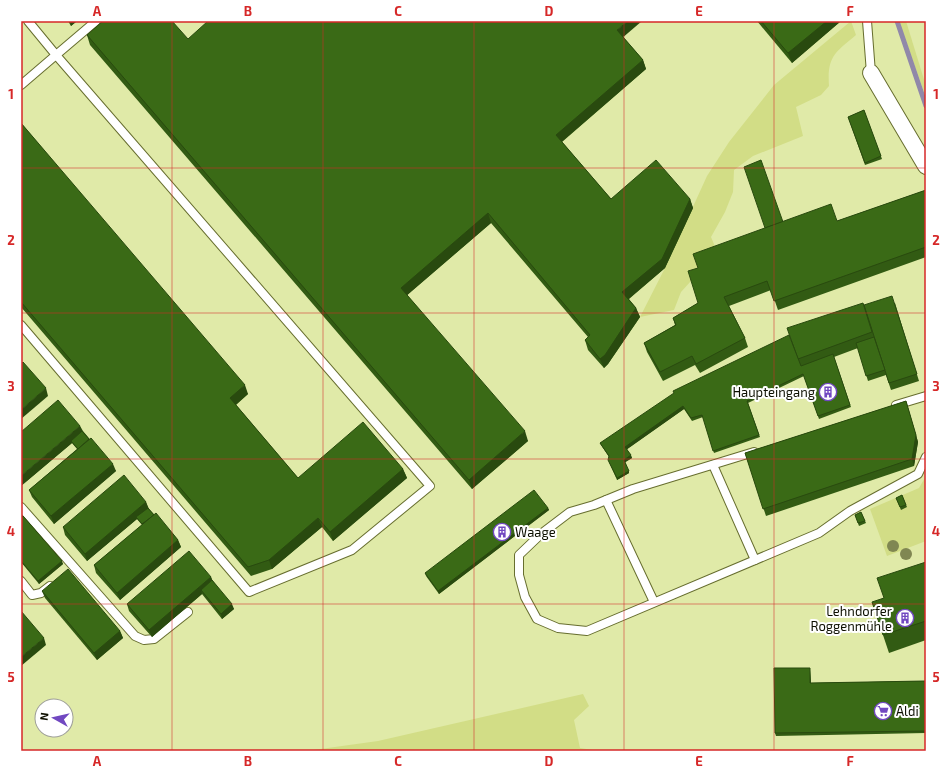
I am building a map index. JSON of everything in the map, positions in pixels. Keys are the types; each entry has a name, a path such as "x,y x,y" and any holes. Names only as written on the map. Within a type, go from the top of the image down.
{"street":[{"path":"871,73 926,166"}],"lane":[{"path":"21,325 249,592 352,550 430,486 28,21"},
{"path":"21,85 96,21"},
{"path":"867,21 871,73"},
{"path":"888,408 926,396"},
{"path":"759,450 633,489 570,512 541,534 519,555 519,575 525,597 537,619 558,628 587,630 819,533 850,511 918,474 926,457"},
{"path":"713,465 755,560"},
{"path":"606,500 654,602"},
{"path":"21,506 72,570 139,639 150,641 154,640 188,612"},
{"path":"21,581 32,595 41,593 58,580"}],"green space":[{"path":"851,21 856,35 838,51 831,61 829,68 829,86 821,95 796,107 803,136 753,156 734,170 733,192 725,212 711,237 719,256 701,277 691,281 681,292 674,310 640,317 665,268 707,176 729,142 774,85"},
{"path":"899,21 906,21 926,86 926,98"},
{"path":"926,476 926,541 887,556 870,509 919,488"},
{"path":"583,694 589,706 574,720 580,748 599,751 306,751 378,741"}],"building":[{"path":"103,21 172,21 188,39 208,21 628,21 617,30 643,60 556,135 611,199 656,160 690,199 662,259 622,292 636,308 605,355 600,359 585,340 590,335 488,213 401,288 525,431 469,480 87,35"},
{"path":"761,21 827,21 788,53"},
{"path":"864,110 881,156 865,163 848,117"},
{"path":"21,123 245,385 230,398 298,478 363,422 403,469 330,532 318,518 269,560 248,567 21,302"},
{"path":"761,160 783,222 765,228 744,167"},
{"path":"926,190 926,247 774,301 767,281 724,297 745,338 696,364 692,356 660,372 644,343 676,325 673,318 698,303 688,271 698,268 693,254 831,204 837,221"},
{"path":"892,296 917,374 889,383 864,305"},
{"path":"863,303 872,332 798,359 787,328"},
{"path":"789,335 801,366 833,354 850,405 818,416 803,374 747,401 759,435 713,451 702,415 691,418 683,406 625,447 631,455 624,460 629,471 617,478 608,460 609,456 600,443 674,393 673,391"},
{"path":"874,337 885,370 866,376 856,343"},
{"path":"23,362 46,388 21,410 21,364"},
{"path":"58,400 80,426 21,476 21,432"},
{"path":"906,401 916,435 912,459 763,509 745,453"},
{"path":"82,431 89,439 78,449 71,441"},
{"path":"91,438 113,464 51,516 29,490"},
{"path":"124,475 146,502 85,554 63,527"},
{"name":"Waage","path":"534,490 548,508 438,591 425,573"},
{"path":"902,495 906,505 900,507 896,498"},
{"path":"148,508 154,515 142,524 136,517"},
{"path":"861,512 865,521 858,523 855,515"},
{"path":"156,513 178,540 117,593 94,565"},
{"path":"23,516 62,561 38,581 21,561 21,518"},
{"path":"189,551 211,577 149,630 127,604"},
{"path":"926,562 926,621 883,635 872,602 884,598 877,578"},
{"path":"68,569 120,631 94,653 42,591"},
{"path":"212,580 232,604 221,614 201,590"},
{"path":"21,611 44,638 21,657"},
{"path":"774,668 810,668 810,683 925,681 926,731 775,733"}],"waterway":[{"path":"897,21 926,106"}],"place":[{"name":"Haupteingang","path":"828,392"},
{"name":"Waage","path":"502,532"},
{"name":"Lehndorfer Roggenmühle","path":"905,618"},
{"name":"Aldi","path":"883,711"}]}
